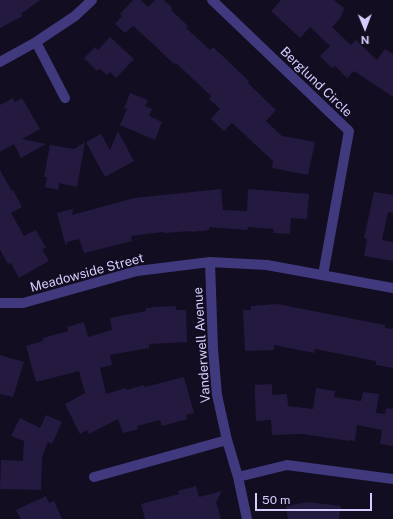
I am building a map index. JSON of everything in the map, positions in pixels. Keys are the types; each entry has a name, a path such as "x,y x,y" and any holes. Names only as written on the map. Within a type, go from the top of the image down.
{"street":[{"path":"0,62 36,42 75,16 92,0"},
{"name":"Berglund Circle","path":"212,0 349,131 323,274"},
{"path":"36,42 66,98"},
{"name":"Meadowside Street","path":"0,303 23,303 137,271 210,262 267,265 323,274 393,288"},
{"name":"Vanderwell Avenue","path":"210,262 213,349 217,395 247,519"},
{"path":"94,477 227,440"},
{"path":"238,478 287,465 393,479"}],"building":[{"path":"0,0 40,0 21,14 23,16 0,28"},
{"path":"133,0 141,0 148,7 155,0 164,0 172,8 171,10 188,26 186,28 210,50 213,47 249,81 248,83 276,110 266,121 282,136 315,142 308,175 272,168 273,161 232,123 224,131 211,119 220,109 209,99 211,96 133,26 125,33 115,24 122,16 120,14"},
{"path":"281,0 334,0 344,8 341,17 332,27 351,45 356,40 377,60 385,49 393,54 393,97 354,71 347,78 335,66 332,68 320,56 330,46 310,27 300,38 271,11"},
{"path":"110,37 134,59 116,78 110,72 107,75 100,69 97,71 84,58 95,47 98,50"},
{"path":"130,93 148,100 145,106 152,109 149,116 162,122 155,140 120,125 127,109 124,108"},
{"path":"13,98 15,102 22,98 40,129 22,139 46,144 21,158 14,144 0,152 0,105"},
{"path":"118,131 134,161 105,177 86,142 101,134 110,150"},
{"path":"85,142 77,187 59,183 58,190 45,187 47,177 44,177 50,145 74,149"},
{"path":"0,170 22,207 11,213 24,236 36,230 46,248 42,249 49,261 19,278 11,263 8,264 0,250"},
{"path":"221,189 223,210 247,211 248,189 309,194 307,219 291,218 290,234 273,233 274,229 248,227 247,230 209,227 209,230 191,232 163,232 131,236 132,241 84,253 79,239 67,242 66,247 57,213 73,209 72,215 134,198"},
{"path":"374,192 393,195 393,213 388,212 382,240 393,242 393,261 364,256 367,239 364,238"},
{"path":"277,304 385,325 385,328 393,329 393,368 376,365 376,361 315,349 314,353 274,345 274,350 245,351 243,310 251,310 251,306"},
{"path":"176,306 176,310 186,310 187,342 149,344 149,348 110,355 112,365 100,368 106,394 126,388 127,390 144,385 145,387 184,377 194,413 186,415 187,419 162,426 160,420 137,426 138,429 123,433 118,419 89,434 87,430 80,434 65,404 85,393 79,371 36,382 26,346 43,341 43,338 68,331 67,327 84,322 88,337 112,330 110,318 146,311 146,308"},
{"path":"0,355 24,362 13,397 0,394"},
{"path":"272,384 272,395 287,394 288,406 313,409 316,388 335,391 334,397 361,401 363,392 379,394 376,413 385,414 386,408 393,409 393,446 380,444 382,430 357,425 355,441 302,434 272,435 271,420 256,421 255,385"},
{"path":"46,415 62,422 52,444 48,442 42,457 41,490 0,489 1,460 23,461 24,441 11,436 20,418 40,428"},
{"path":"196,486 199,497 222,491 216,502 221,519 145,519 141,504 179,494 178,491"},
{"path":"46,496 49,503 54,501 62,519 21,519 16,510"},
{"path":"308,502 341,506 339,519 288,519 286,506"}]}
